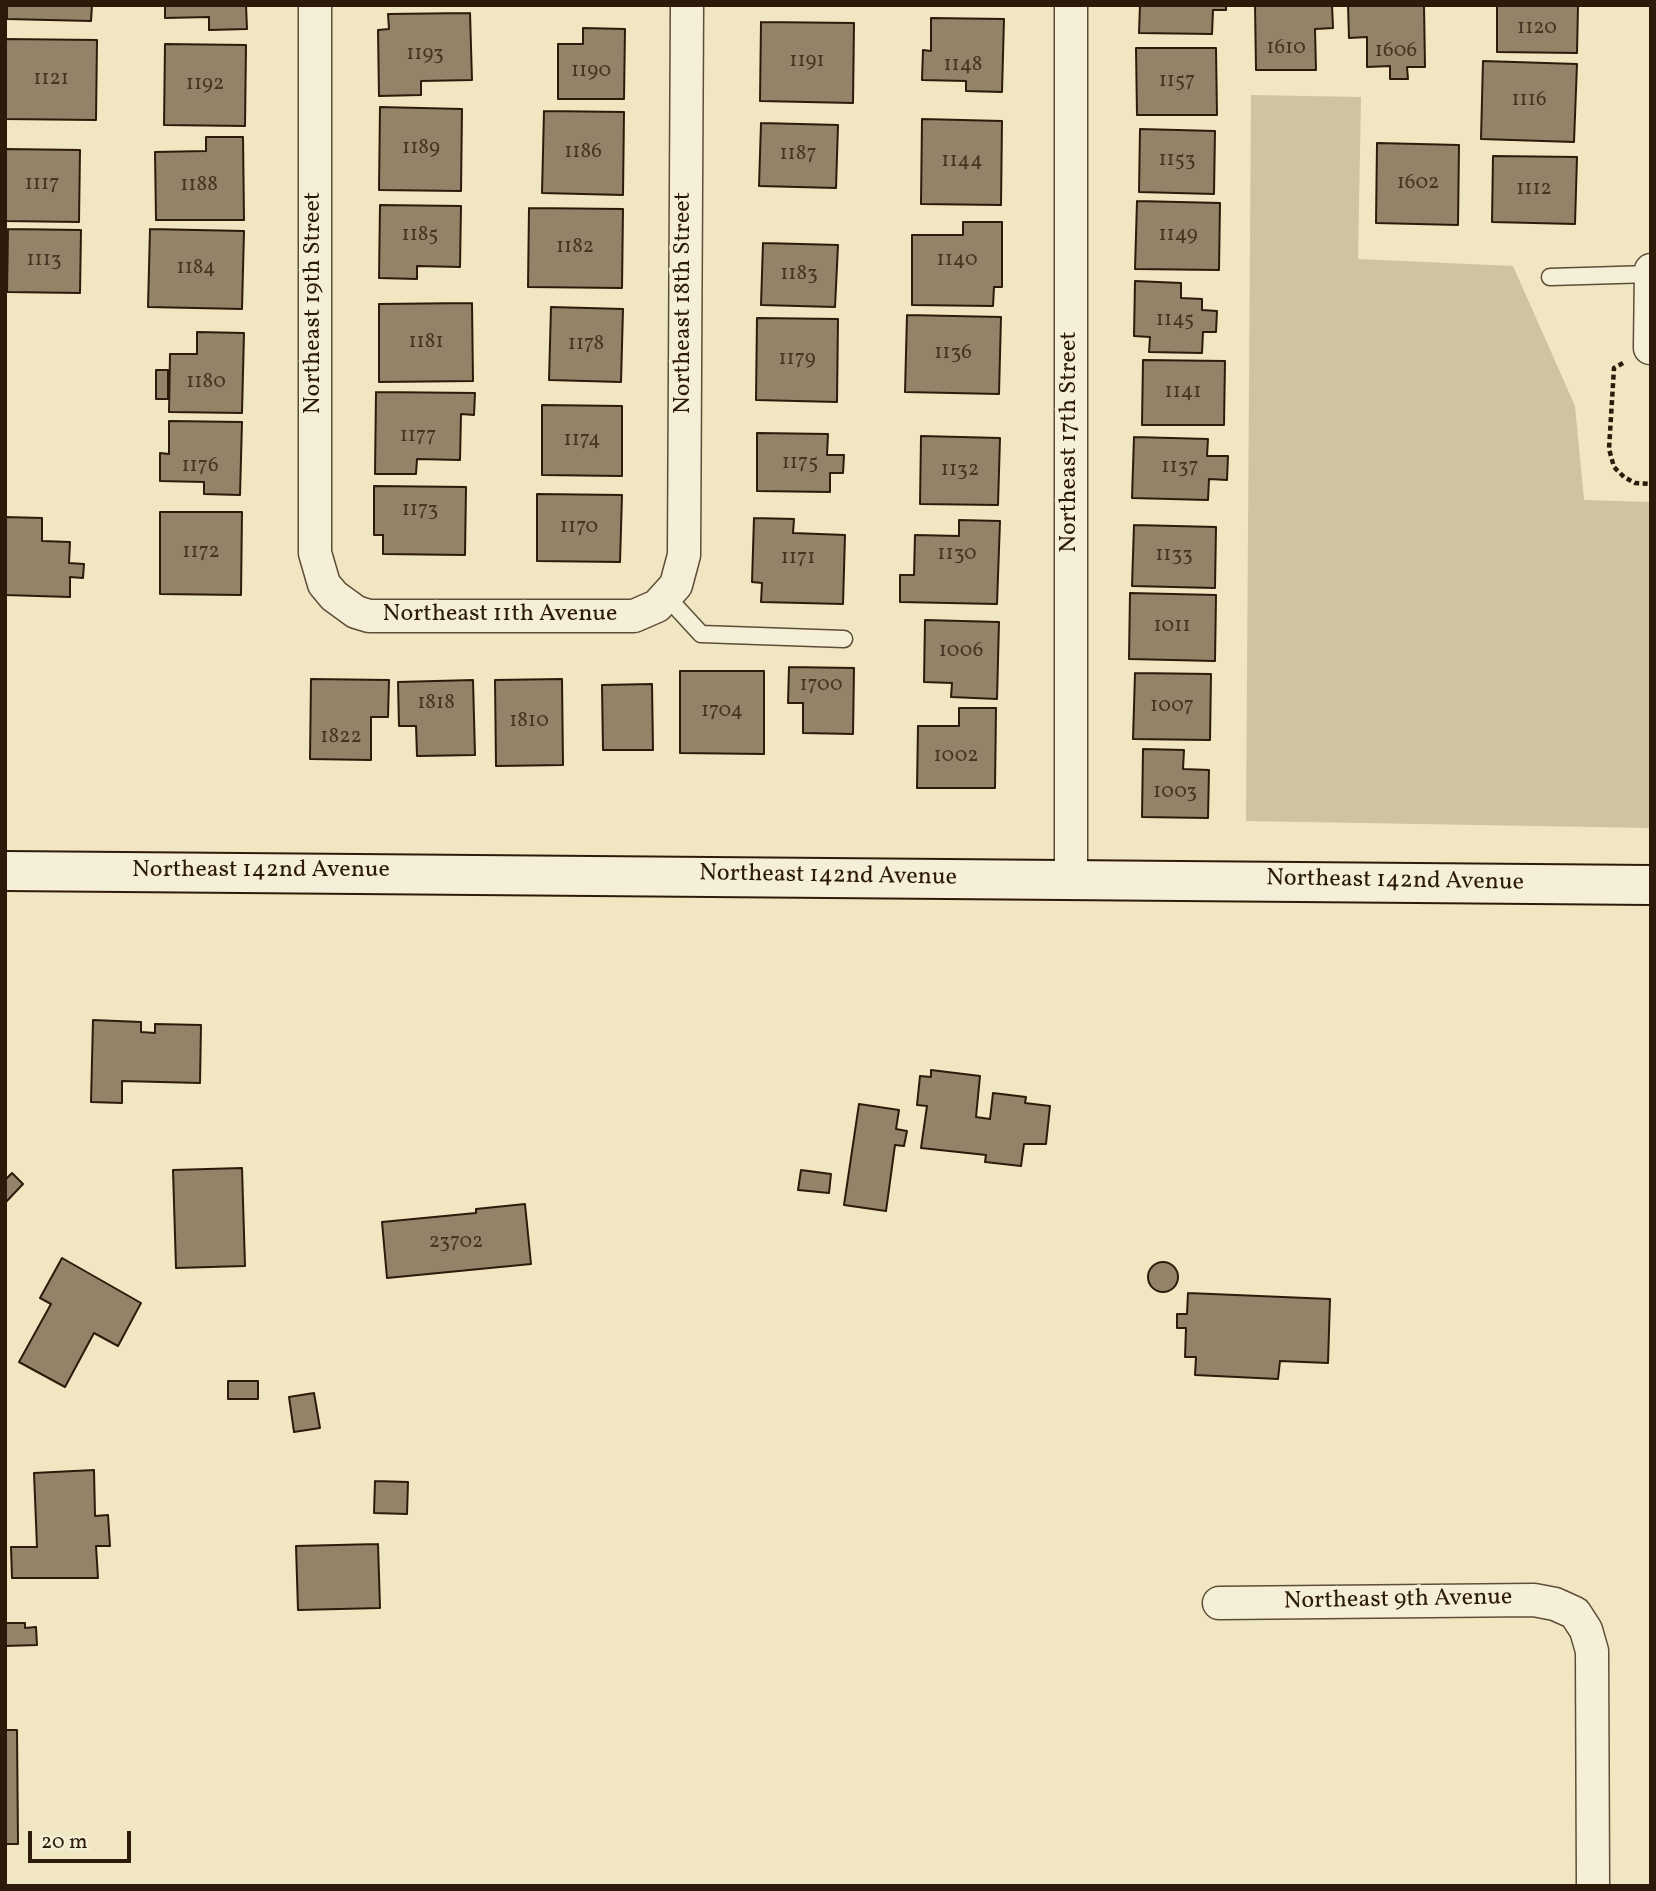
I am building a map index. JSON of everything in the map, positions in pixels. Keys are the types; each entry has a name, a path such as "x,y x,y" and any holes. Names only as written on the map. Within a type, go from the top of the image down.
{"main road":[{"name":"Northeast 142nd Avenue","path":"5,871 1651,884"}],"street":[{"name":"Northeast 19th Street","path":"315,5 315,553 324,584 334,596"},
{"name":"Northeast 18th Street","path":"667,597 679,577 684,555 687,5"},
{"name":"Northeast 17th Street","path":"1071,5 1071,879"},
{"path":"1650,348 1651,272"},
{"name":"Northeast 11th Avenue","path":"334,596 356,612 369,616 634,616 657,606 667,597"},
{"name":"Northeast 9th Avenue","path":"1219,1603 1534,1600 1555,1604 1576,1613 1592,1651 1593,1886"}],"lane":[{"path":"1550,277 1651,272"},
{"path":"667,597 701,634 845,639"}],"path":[{"path":"1650,348 1614,368 1609,449 1614,467 1624,477 1635,483 1651,484"}],"shaded area":[{"path":"1251,95 1361,97 1358,259 1513,266 1575,406 1584,500 1651,502 1651,828 1246,821"}],"building":[{"path":"7,5 92,5 91,21 7,19"},
{"path":"165,5 246,5 247,29 209,30 209,17 165,18"},
{"path":"1140,5 1226,5 1226,10 1213,10 1212,34 1139,33"},
{"path":"1255,5 1332,5 1333,28 1315,29 1316,70 1256,70"},
{"path":"1348,5 1424,5 1425,67 1407,67 1408,79 1390,79 1390,66 1367,67 1367,37 1349,38"},
{"path":"1497,5 1578,5 1577,53 1497,52"},
{"path":"470,13 472,80 421,81 421,95 379,96 378,30 389,29 388,14"},
{"path":"931,18 1004,19 1002,92 966,91 966,81 922,80 923,50 931,51"},
{"path":"761,22 854,23 853,103 760,101"},
{"path":"583,28 625,29 624,99 558,99 558,44 583,44"},
{"path":"5,39 97,40 96,120 5,119"},
{"path":"165,44 246,45 245,126 164,125"},
{"path":"1136,48 1216,48 1217,115 1137,115"},
{"path":"1483,61 1577,64 1574,142 1481,139"},
{"path":"380,107 462,109 461,191 379,190"},
{"path":"544,111 624,112 623,195 542,193"},
{"path":"922,119 1002,121 1001,205 921,204"},
{"path":"761,123 838,125 836,188 759,186"},
{"path":"1140,129 1215,131 1214,194 1139,192"},
{"path":"206,137 243,137 244,220 156,220 155,152 206,151"},
{"path":"1377,143 1459,145 1458,225 1376,223"},
{"path":"5,149 80,150 79,222 5,221"},
{"path":"1493,156 1577,157 1575,224 1492,222"},
{"path":"1137,201 1220,203 1219,270 1135,269"},
{"path":"380,205 461,206 460,267 417,266 417,279 379,278"},
{"path":"529,208 623,209 622,288 528,287"},
{"path":"963,222 1002,222 1002,287 994,287 993,306 912,305 912,235 963,235"},
{"path":"8,229 81,230 80,293 7,292"},
{"path":"150,229 244,231 242,309 148,307"},
{"path":"763,243 838,245 835,307 761,305"},
{"path":"1135,281 1181,283 1181,298 1202,299 1202,310 1217,311 1216,332 1203,332 1202,353 1149,352 1150,337 1134,336"},
{"path":"472,303 473,381 379,382 379,304"},
{"path":"551,307 623,309 621,382 549,380"},
{"path":"907,315 1001,317 999,394 905,392"},
{"path":"757,318 838,319 837,402 756,400"},
{"path":"197,332 244,333 242,413 169,412 170,354 197,354"},
{"path":"1143,360 1225,361 1224,425 1142,425"},
{"path":"156,370 168,370 168,399 156,399"},
{"path":"376,392 475,393 474,415 461,414 460,460 417,459 416,474 375,474"},
{"path":"542,405 622,406 622,476 542,475"},
{"path":"169,421 242,422 240,495 204,494 204,482 160,481 160,453 169,454"},
{"path":"757,433 828,434 827,455 844,455 843,473 830,473 830,492 757,491"},
{"path":"921,436 1000,438 998,505 920,504"},
{"path":"1134,437 1208,439 1207,456 1228,456 1227,480 1209,479 1208,500 1132,498"},
{"path":"374,486 466,487 465,555 383,554 383,535 374,535"},
{"path":"537,494 622,495 620,562 537,561"},
{"path":"160,512 242,512 241,595 160,594"},
{"path":"5,517 42,518 42,541 70,542 69,563 84,564 83,578 70,577 70,597 5,595"},
{"path":"754,518 794,519 793,533 845,535 843,604 761,602 762,583 752,582"},
{"path":"959,520 1000,521 997,604 900,602 900,575 914,575 915,535 959,536"},
{"path":"1134,525 1216,527 1215,588 1132,586"},
{"path":"1130,593 1216,595 1215,661 1129,659"},
{"path":"925,620 999,622 997,699 951,697 952,683 924,682"},
{"path":"789,667 854,668 853,734 803,733 803,703 788,703"},
{"path":"680,671 764,671 764,754 680,753"},
{"path":"1135,673 1211,674 1210,740 1133,739"},
{"path":"311,679 389,680 388,717 371,717 371,760 310,759"},
{"path":"562,679 563,765 496,766 495,680"},
{"path":"473,680 475,755 417,756 416,726 399,726 398,682"},
{"path":"652,684 653,750 603,750 602,685"},
{"path":"959,708 996,708 995,788 917,788 918,726 959,726"},
{"path":"1143,749 1184,750 1183,769 1209,770 1208,818 1142,817"},
{"path":"93,1020 141,1022 141,1032 155,1033 155,1024 201,1025 200,1083 122,1081 122,1103 91,1102"},
{"path":"931,1070 980,1076 976,1117 990,1119 993,1093 1026,1097 1025,1103 1050,1106 1046,1144 1024,1144 1021,1166 985,1162 986,1155 921,1148 927,1106 917,1105 920,1076 931,1077"},
{"path":"859,1104 899,1110 896,1129 907,1131 904,1146 895,1145 886,1211 844,1205"},
{"path":"242,1168 245,1266 176,1268 173,1170"},
{"path":"801,1170 831,1174 829,1193 798,1190"},
{"path":"12,1173 23,1184 5,1203 5,1180"},
{"path":"525,1204 531,1264 387,1278 382,1222 476,1213 476,1209"},
{"path":"62,1258 141,1303 118,1346 94,1333 65,1387 19,1362 51,1304 40,1298"},
{"path":"1163,1262 1173,1267 1178,1277 1173,1287 1163,1292 1153,1287 1148,1277 1153,1267"},
{"path":"1188,1293 1330,1299 1328,1363 1280,1361 1278,1379 1195,1375 1196,1357 1185,1357 1186,1328 1177,1328 1177,1314 1187,1314"},
{"path":"228,1381 258,1381 258,1399 228,1399"},
{"path":"314,1393 320,1428 294,1432 289,1397"},
{"path":"94,1470 95,1516 108,1515 110,1546 96,1546 98,1578 12,1578 11,1547 37,1547 34,1473"},
{"path":"375,1481 408,1482 407,1514 374,1513"},
{"path":"378,1544 380,1608 298,1610 296,1546"},
{"path":"5,1623 25,1623 25,1628 36,1627 37,1645 5,1646"},
{"path":"5,1730 17,1730 18,1844 5,1844"}]}
